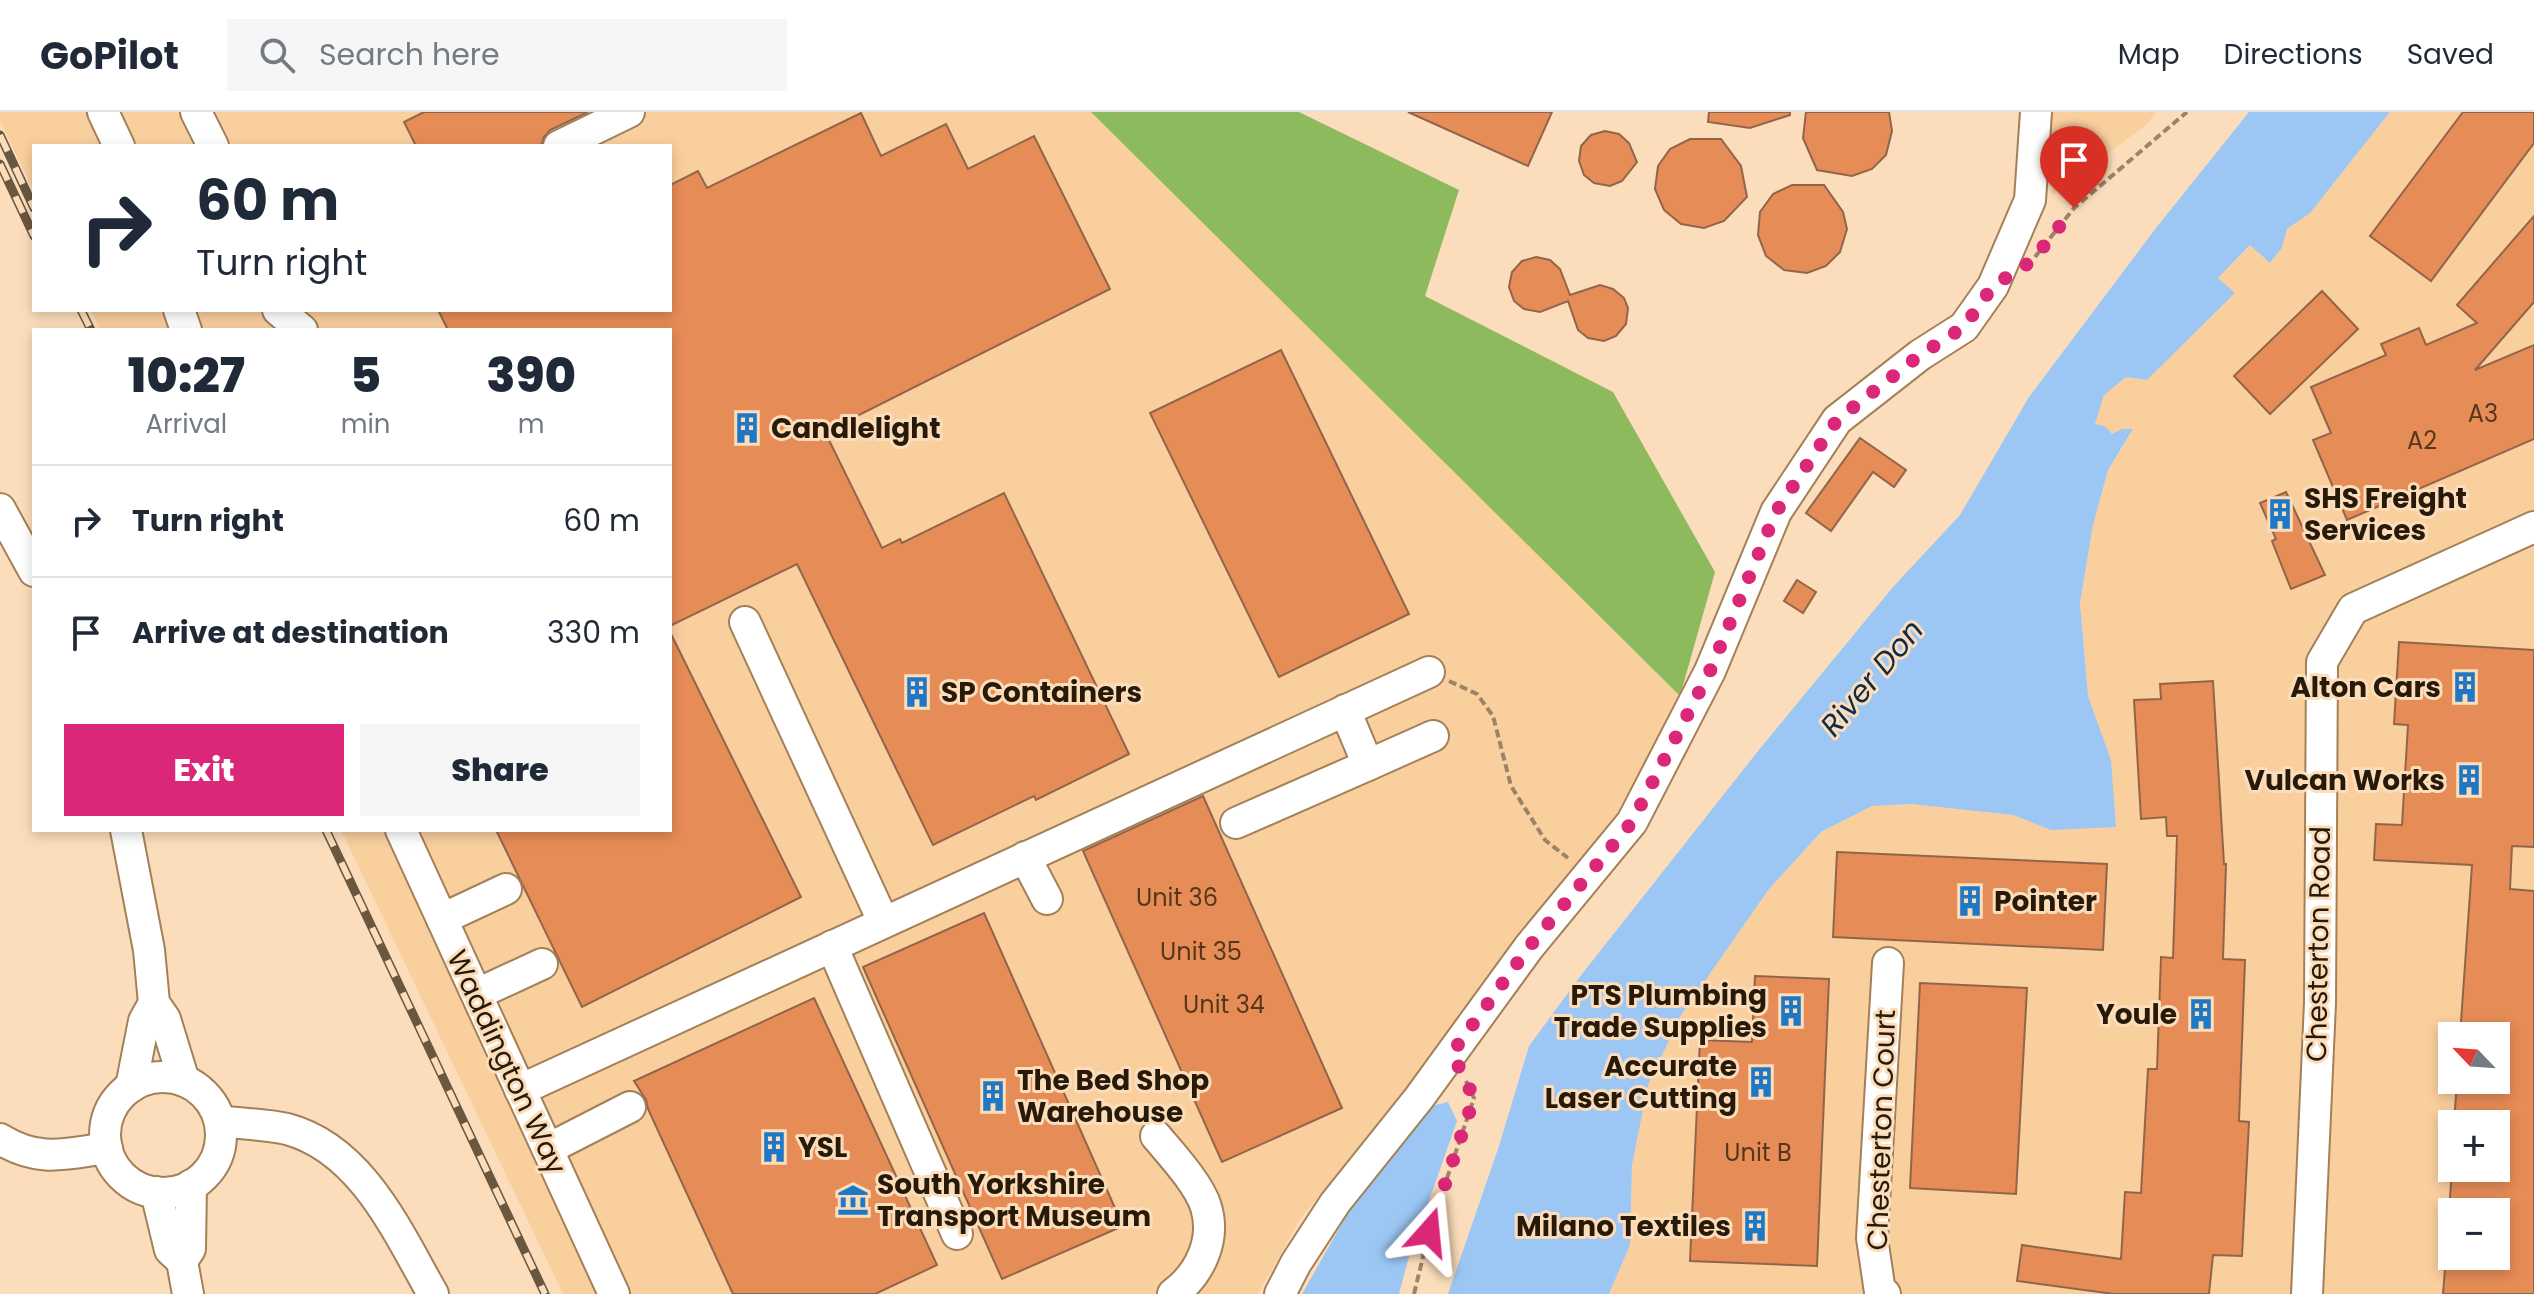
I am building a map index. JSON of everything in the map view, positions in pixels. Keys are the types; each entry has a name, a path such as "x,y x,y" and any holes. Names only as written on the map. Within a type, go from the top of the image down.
{"street":[{"path":"103,112 118,144"},
{"path":"196,112 212,144"},
{"path":"563,144 629,112"},
{"path":"1280,1294 1335,1203 1452,1053 1529,947 1632,822 1710,671 1776,512 1837,420 1920,355 1964,327 1993,286 2030,200 2036,112"},
{"path":"280,312 300,328"},
{"path":"0,509 32,567"},
{"name":"Chesterton Road","path":"2307,1294 2320,1003 2322,662 2353,609 2534,527"},
{"path":"745,622 883,921"},
{"path":"520,1090 1429,672"},
{"path":"1345,710 1368,765"},
{"path":"1236,823 1433,736"},
{"path":"126,832 149,950 154,1003 165,1019 184,1081"},
{"name":"Waddington Way","path":"402,832 614,1294"},
{"path":"1025,857 1047,899"},
{"path":"442,919 506,889"},
{"path":"832,946 957,1234"},
{"name":"Chesterton Court","path":"1885,1294 1880,1292 1872,1238 1888,963"},
{"path":"477,994 542,964"},
{"path":"131,1087 144,1021 154,1003"},
{"path":"157,1077 184,1081 207,1097 220,1121 221,1135 214,1162 206,1174 191,1185 170,1192 156,1192 130,1182 120,1173 107,1148 106,1135 112,1108 131,1087 157,1077"},
{"path":"548,1149 630,1107"},
{"path":"220,1121 287,1129 318,1143 351,1167 384,1207 433,1294"},
{"path":"1156,1136 1206,1205 1209,1230 1202,1261 1188,1283 1173,1294"},
{"path":"0,1139 20,1151 49,1156 107,1148"},
{"path":"182,1261 190,1249 191,1185"},
{"path":"156,1192 170,1250 182,1261 188,1294"}],"path":[{"path":"2032,261 2074,208 2187,112"},
{"path":"1429,672 1477,694 1493,716 1511,786 1545,840 1589,874"},
{"path":"1414,1294 1429,1232 1474,1098 1452,1053"}],"shaded area":[{"path":"0,112 1091,112 1680,696 1618,812 1402,1096 1301,1218 1258,1294 563,1294 342,832 672,832 672,328 99,328 92,312 672,312 672,144 32,144 32,188 0,121"},
{"path":"2051,112 2156,112 2147,124 2052,195"},
{"path":"2390,112 2534,112 2534,1294 1609,1294 1630,1245 1632,1165 1648,1085 1681,1015 1769,889 1821,832 1872,806 1911,804 2013,815 2051,830 2111,760 2088,696 2080,603 2093,525 2108,470 2133,430 2112,434 2095,424 2104,395 2126,377 2147,380 2234,294 2218,278 2251,245 2271,263 2282,248 2287,229 2310,213"}],"green space":[{"path":"1091,112 1299,112 1459,190 1425,296 1613,392 1715,572 1680,696"}],"water":[{"name":"River Don","path":"2249,112 2390,112 2310,213 2287,229 2282,248 2270,263 2250,245 2218,278 2235,293 2147,380 2126,377 2104,395 2095,424 2106,427 2112,434 2122,429 2133,429 2108,470 2093,525 2080,603 2088,696 2111,760 2116,827 2051,830 2013,815 1911,804 1872,806 1821,832 1769,889 1681,1015 1648,1085 1632,1165 1630,1245 1609,1294 1448,1294 1499,1146 1529,1046 1758,751 1893,587 1960,515 2029,397 2156,228"},
{"path":"1448,1102 1457,1121 1399,1294 1302,1294 1357,1197 1431,1106"}],"building":[{"path":"424,112 588,112 550,130 542,144 415,144 404,122"},
{"path":"1408,112 1552,112 1528,166"},
{"path":"1709,112 1790,112 1790,115 1750,128 1708,122"},
{"path":"1806,112 1889,112 1892,131 1886,155 1872,169 1852,176 1817,170 1803,138"},
{"path":"2463,112 2534,112 2534,143 2431,281 2370,236"},
{"path":"861,113 881,156 946,124 968,169 1034,136 1110,289 825,432 882,548 900,539 902,543 1004,493 1129,754 1036,800 1034,796 933,845 797,564 672,625 672,328 447,328 439,312 672,312 672,184 698,171 707,188"},
{"path":"1605,131 1619,134 1629,143 1637,162 1622,181 1610,186 1594,183 1584,175 1579,161 1581,146 1591,135"},
{"path":"1690,139 1721,139 1741,166 1747,197 1724,221 1704,228 1681,224 1664,210 1655,189 1658,166 1670,149"},
{"path":"1792,185 1824,185 1843,212 1847,229 1840,252 1826,266 1807,273 1784,270 1766,256 1758,235 1760,212 1773,194"},
{"path":"2534,216 2534,302 2475,370 2534,345 2534,439 2347,520 2313,440 2331,433 2311,387 2386,355 2381,344 2419,328 2426,345 2477,323 2457,305"},
{"path":"1536,257 1550,260 1560,269 1570,295 1600,285 1613,289 1624,298 1628,308 1626,324 1616,336 1604,341 1588,338 1578,330 1568,301 1540,312 1524,309 1514,301 1509,287 1512,272 1522,261"},
{"path":"2322,291 2358,329 2270,414 2234,376"},
{"path":"1281,350 1409,614 1279,677 1150,413"},
{"path":"1860,438 1906,470 1894,487 1873,472 1831,531 1806,513"},
{"path":"2286,492 2325,575 2291,589 2272,541 2276,539 2260,503"},
{"path":"1797,580 1816,592 1803,613 1784,601"},
{"path":"672,636 801,897 582,1007 497,832 672,832"},
{"path":"2399,642 2534,650 2534,847 2512,846 2510,889 2534,891 2534,1294 2443,1294 2445,1270 2510,1270 2510,1198 2450,1198 2451,1182 2510,1182 2510,1110 2455,1110 2456,1094 2510,1094 2510,1022 2461,1022 2472,865 2374,860 2376,824 2402,825 2408,725 2394,724"},
{"path":"2213,681 2226,864 2223,959 2245,960 2239,1121 2249,1122 2242,1256 2213,1255 2209,1294 2114,1294 2017,1281 2022,1245 2121,1259 2125,1192 2141,1193 2148,1069 2157,1069 2161,957 2173,958 2177,836 2167,836 2166,817 2141,819 2134,700 2161,699 2160,684"},
{"path":"1203,796 1342,1108 1222,1162 1083,851"},
{"name":"Pointer","path":"1837,852 2107,864 2103,950 1833,937"},
{"name":"The Bed Shop Warehouse","path":"984,913 1123,1226 1002,1279 863,967"},
{"path":"1755,976 1829,979 1817,1266 1690,1261 1700,1040 1752,1042"},
{"name":"Pointer","path":"1920,983 2027,988 2016,1194 1910,1188"},
{"path":"814,998 937,1265 875,1294 733,1294 646,1100 634,1081"}],"railway":[{"path":"0,135 32,204"},
{"path":"0,164 32,232"},
{"path":"82,312 90,328"},
{"path":"327,832 545,1294"}],"place":[{"name":"Candlelight","path":"747,428"},
{"name":"SHS Freight Services","path":"2280,514"},
{"name":"Alton Cars","path":"2465,687"},
{"name":"SP Containers","path":"917,692"},
{"name":"Vulcan Works","path":"2469,780"},
{"name":"Pointer","path":"1970,901"},
{"name":"PTS Plumbing Trade Supplies","path":"1791,1011"},
{"name":"Youle","path":"2201,1014"},
{"name":"Accurate Laser Cutting","path":"1761,1082"},
{"name":"The Bed Shop Warehouse","path":"993,1096"},
{"name":"YSL","path":"774,1147"},
{"name":"South Yorkshire Transport Museum","path":"853,1200"},
{"name":"Milano Textiles","path":"1755,1226"}],"route":[{"path":"1429,1232 1474,1098 1452,1053 1529,947 1632,822 1710,671 1776,512 1837,420 1920,355 1964,327 1993,286 2032,261 2074,208"}]}
